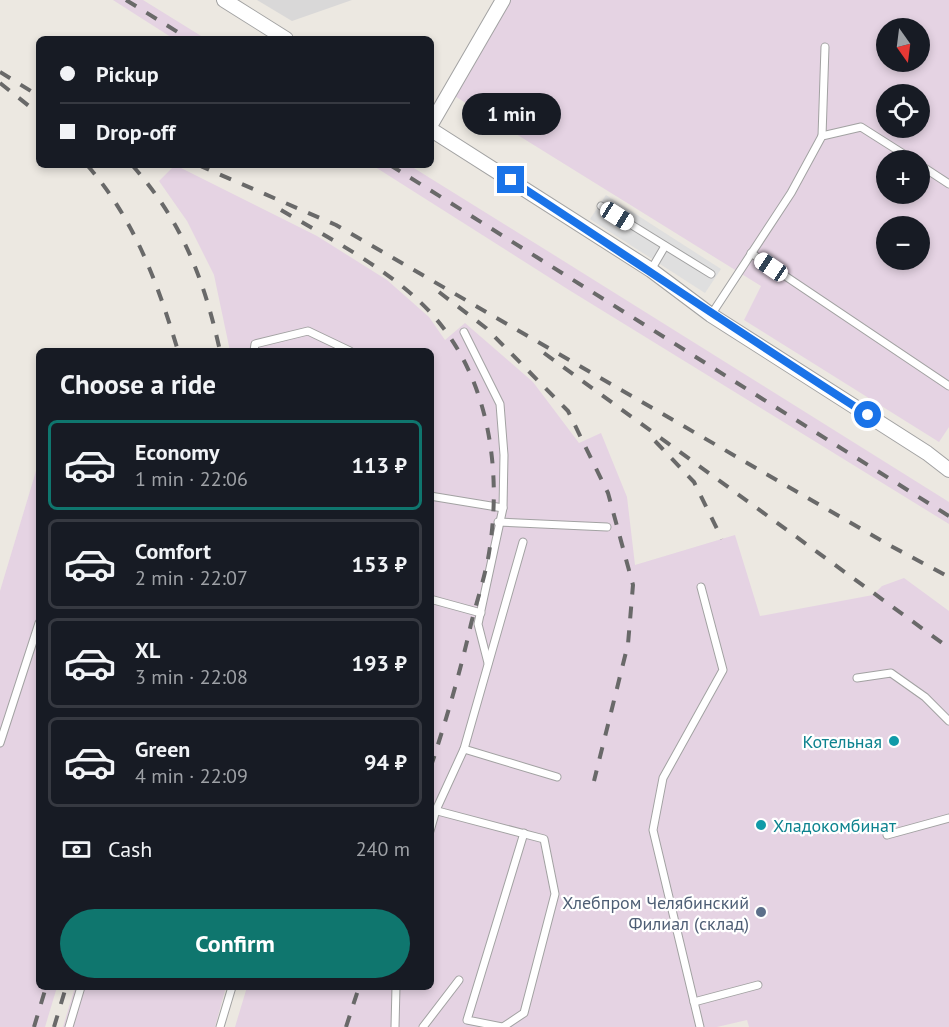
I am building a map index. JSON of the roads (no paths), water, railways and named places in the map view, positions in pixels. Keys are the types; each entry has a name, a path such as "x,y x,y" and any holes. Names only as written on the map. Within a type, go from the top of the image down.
{"street":[{"path":"224,0 281,36"},
{"path":"434,121 502,0"},
{"path":"434,131 651,270 711,315 927,453 949,470"}],"lane":[{"path":"711,315 791,193 822,136 825,46"},
{"path":"822,136 861,127 897,150"},
{"path":"930,172 949,184"},
{"path":"602,206 711,274"},
{"path":"651,270 665,246"},
{"path":"752,253 949,386"},
{"path":"254,348 255,344 308,331 344,348"},
{"path":"464,332 501,404 504,455 503,508 498,522 496,549 478,624 488,663"},
{"path":"434,497 503,508"},
{"path":"498,522 607,527"},
{"path":"434,808 464,748 523,542"},
{"path":"700,1027 653,830 663,778 723,670 701,587"},
{"path":"434,600 481,613"},
{"path":"0,740 36,632"},
{"path":"857,678 891,673 925,697 949,721"},
{"path":"464,748 557,777"},
{"path":"434,810 524,833 544,839 555,894 524,1013 502,1027 466,1020 524,833"},
{"path":"886,836 949,818"},
{"path":"423,1027 459,980"},
{"path":"694,1002 758,985"},
{"path":"69,1027 80,990"},
{"path":"220,1027 231,990"},
{"path":"395,1027 396,990"}],"railway":[{"path":"126,0 184,36"},
{"path":"0,72 36,94"},
{"path":"0,83 36,112"},
{"path":"90,168 118,207 143,253 177,348"},
{"path":"134,168 165,208 189,252 207,299 219,348"},
{"path":"205,168 336,225 889,545 949,577"},
{"path":"395,168 949,516"},
{"path":"281,210 364,259 421,303 455,345 480,400 488,430 492,461 493,523 483,580 434,756"},
{"path":"439,292 486,328 568,411 608,493 633,585 628,644 594,781"},
{"path":"544,353 949,648"},
{"path":"655,441 694,482 722,539"},
{"path":"34,1027 45,990"},
{"path":"54,1027 65,990"},
{"path":"346,1027 358,990"}],"place":[{"name":"Котельная","path":"894,741"},
{"name":"Хладокомбинат","path":"761,825"},
{"name":"Хлебпром Челябинский Филиал (склад)","path":"761,912"}]}
